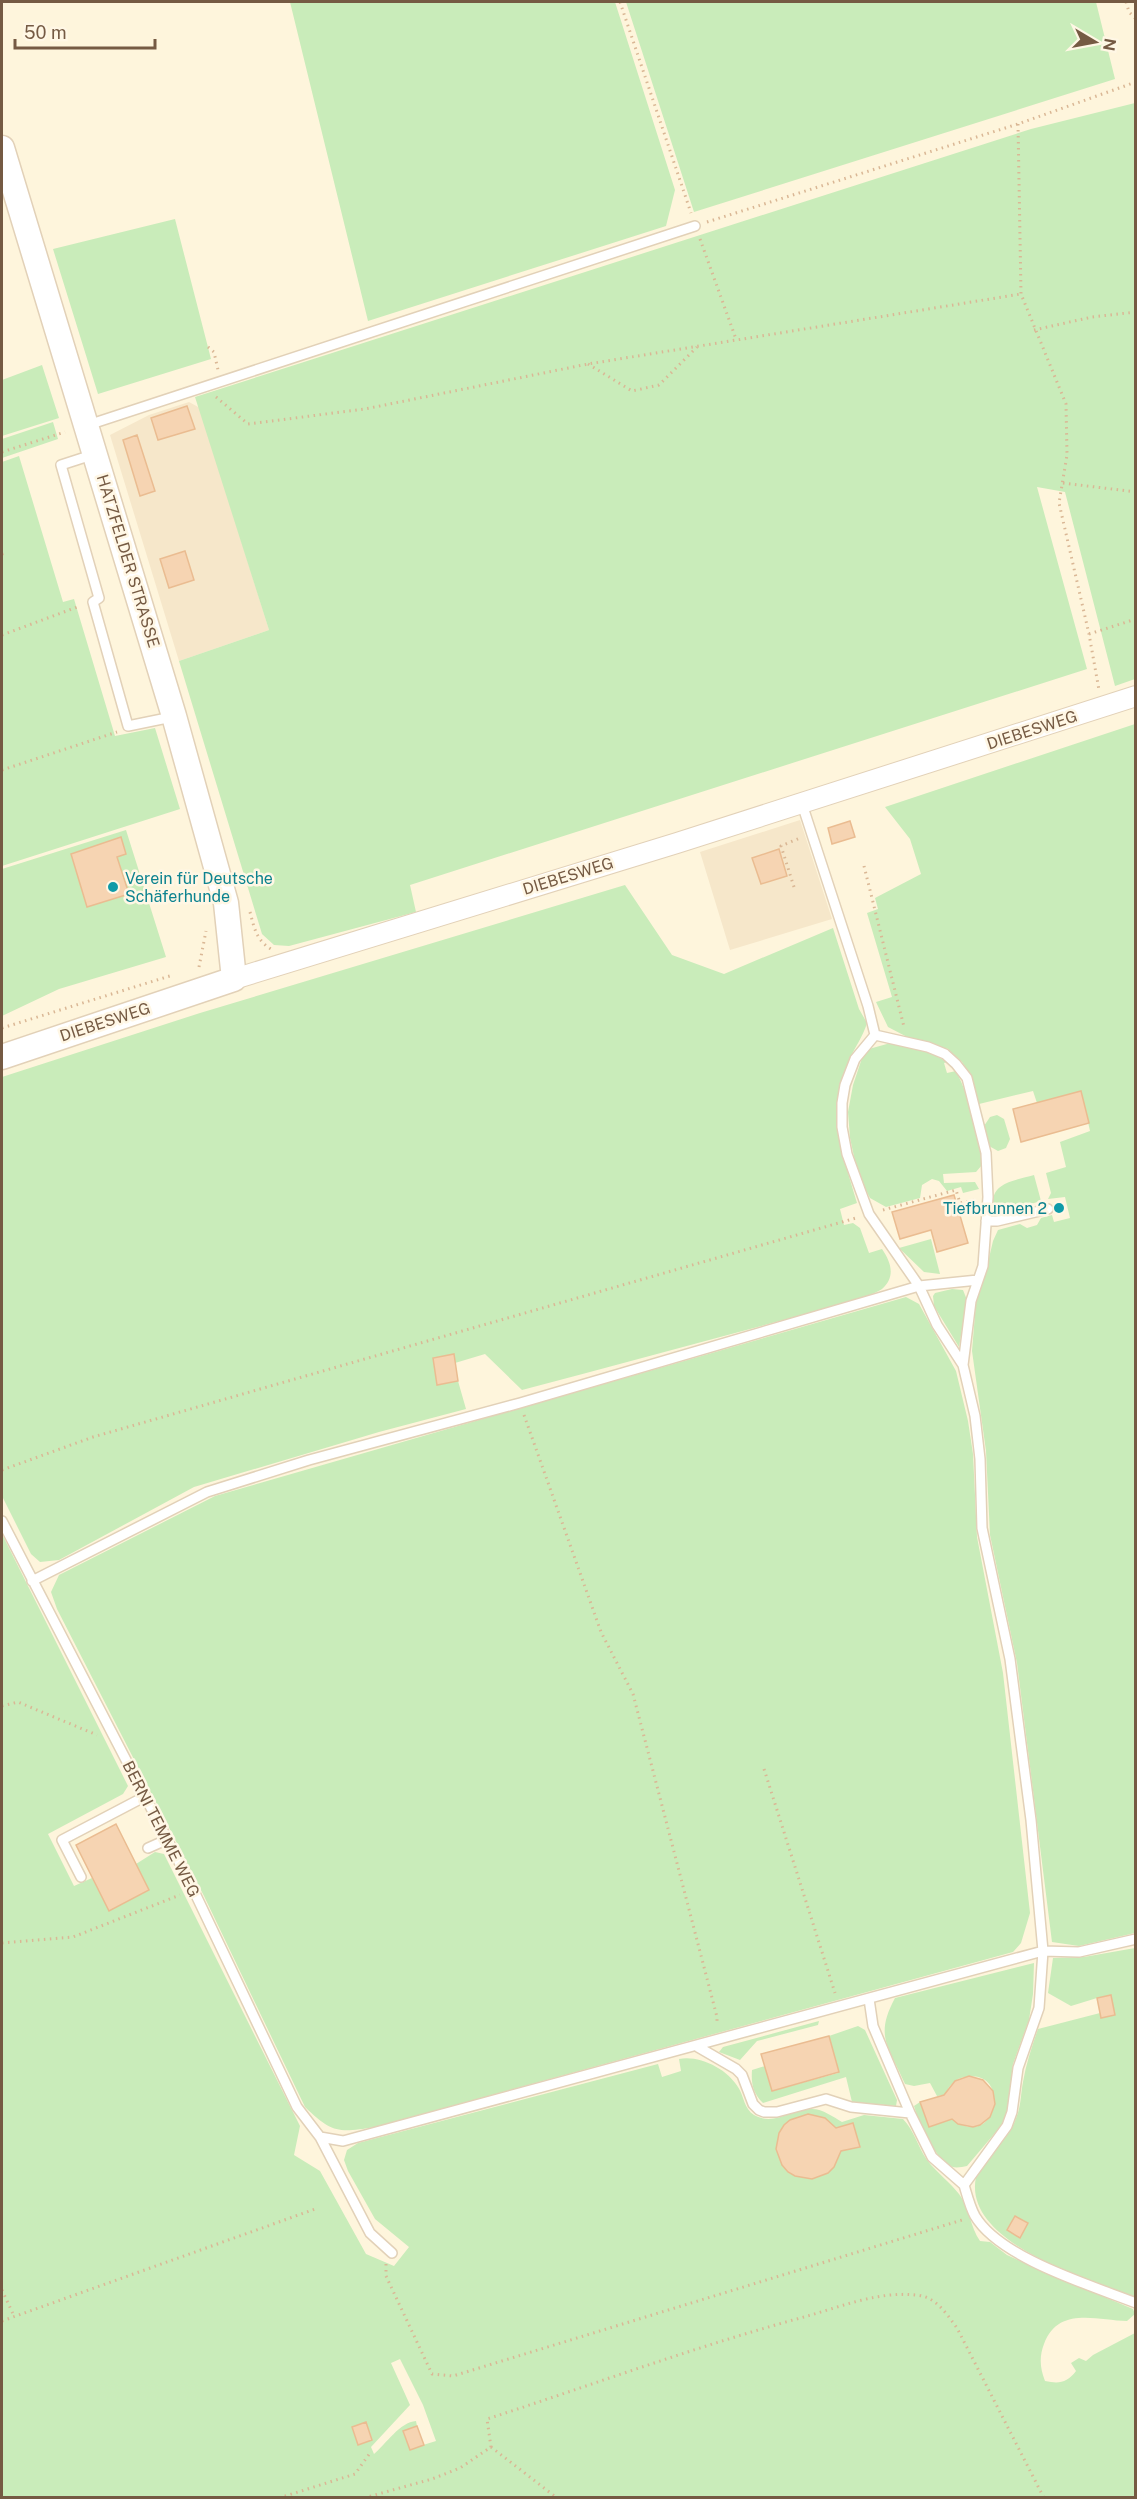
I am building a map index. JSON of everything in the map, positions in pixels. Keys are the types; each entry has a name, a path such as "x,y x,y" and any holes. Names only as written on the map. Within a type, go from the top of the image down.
{"street":[{"name":"HATZFELDER STRASSE","path":"2,148 174,716 226,903 234,979"},
{"name":"DIEBESWEG","path":"2,1057 234,979 802,804 1136,696"}],"lane":[{"path":"87,425 695,226"},
{"path":"96,454 61,465 99,598 93,602 128,726 174,716"},
{"path":"802,804 868,1005 875,1035"},
{"path":"875,1035 945,1054 967,1078 986,1153 988,1197 983,1266 971,1301 963,1365 980,1459 982,1528 1013,1682 1031,1820 1043,1951 1039,2008 1018,2068 1012,2112 1007,2126 964,2185"},
{"path":"875,1035 855,1059 845,1085 842,1127 847,1154 869,1214 919,1286 937,1325 963,1365"},
{"path":"986,1221 997,1221 1048,1209"},
{"path":"32,1581 207,1492 309,1460 519,1403 919,1286 978,1280"},
{"name":"BERNI TEMME WEG","path":"2,1521 192,1889 297,2107 320,2137 370,2233 389,2250"},
{"path":"81,1877 62,1840 144,1797"},
{"path":"148,1848 166,1840"},
{"path":"320,2137 343,2141 698,2047 1043,1951 1079,1952 1136,1939"},
{"path":"869,1999 873,2026 910,2113 932,2157 964,2185 975,2216 1003,2245 1047,2268 1136,2303"},
{"path":"698,2047 742,2074 753,2104 764,2112 777,2112 826,2099 851,2107 910,2113"}],"path":[{"path":"620,2 695,226 736,339"},
{"path":"1126,2 1129,12 1136,19"},
{"path":"695,226 1018,124 1135,82"},
{"path":"1018,124 1021,294 1066,404 1067,455 1059,503 1089,634 1101,707"},
{"path":"203,386 248,424 365,409 588,364 1021,294"},
{"path":"1034,330 1092,317 1136,312"},
{"path":"588,364 632,391 659,385 698,345"},
{"path":"208,347 214,352 221,380"},
{"path":"2,452 87,425"},
{"path":"1063,483 1136,492"},
{"path":"2,635 93,602"},
{"path":"1089,634 1136,619"},
{"path":"2,770 114,733 128,726"},
{"path":"794,887 781,846 806,838"},
{"path":"864,866 909,1043"},
{"path":"2,1470 93,1437 869,1214 956,1190 960,1203 988,1197"},
{"path":"519,1403 601,1632 633,1694 717,2017 717,2041"},
{"path":"2,1706 18,1702 117,1743"},
{"path":"764,1768 840,2008"},
{"path":"2,1943 73,1937 192,1889"},
{"path":"2,2321 318,2208"},
{"path":"389,2250 386,2276 432,2374 453,2376 975,2216"},
{"path":"2,2290 15,2316"},
{"path":"557,2498 491,2447 487,2419 756,2330 869,2299 918,2295 935,2301 945,2310 957,2328 1044,2498"},
{"path":"364,2498 432,2479 460,2468 491,2447"},
{"path":"279,2498 355,2474 370,2453"}],"shaded area":[{"path":"189,402 200,408 269,630 179,661 110,435 149,415"},
{"path":"800,820 832,919 730,950 700,852"}],"green space":[{"path":"290,2 615,2 675,190 666,226 368,321"},
{"path":"626,2 1096,2 1115,79 694,212"},
{"path":"1135,103 1135,679 1115,686 1065,492 1037,487 1087,669 410,885 416,912 289,946 274,945 262,934 179,661 269,630 195,397 1031,129"},
{"path":"175,219 211,359 98,394 53,249"},
{"path":"42,365 59,418 2,436 2,380"},
{"path":"53,422 58,439 2,458 2,439"},
{"path":"19,456 63,602 74,599 115,736 155,728 180,809 2,866 2,462"},
{"path":"1135,724 1135,1933 1079,1946 1052,1942 1017,1663 990,1535 986,1451 972,1351 976,1302 998,1230 1020,1224 1027,1228 1037,1225 1041,1218 1052,1215 1054,1222 1070,1218 1065,1197 1048,1199 1051,1193 1046,1173 1066,1167 1060,1142 1090,1131 1081,1091 1037,1103 1033,1091 979,1104 970,1074 962,1062 948,1049 911,1039 888,1027 876,1002 892,997 867,913 878,909 875,898 921,874 910,839 885,807"},
{"path":"126,830 166,957 59,989 2,1016 2,869"},
{"path":"625,885 672,955 724,974 833,928 859,1009 867,1023 849,1061 839,1100 839,1133 857,1203 840,1209 844,1225 853,1223 860,1228 869,1253 882,1249 885,1254 890,1264 891,1274 882,1289 795,1317 522,1390 485,1354 455,1363 454,1354 433,1358 437,1385 458,1381 466,1409 379,1432 194,1487 59,1560 40,1562 31,1554 2,1496 2,1077 200,1013"},
{"path":"894,1042 933,1054 947,1062 944,1063 947,1073 956,1071 973,1117 982,1165 976,1172 943,1174 944,1183 975,1182 979,1189 963,1193 961,1187 947,1191 939,1181 932,1179 922,1185 920,1198 886,1207 870,1198 858,1175 850,1138 848,1112 853,1085 863,1055 869,1049"},
{"path":"997,1115 1004,1119 1010,1139 1006,1148 998,1151 989,1146 984,1126 990,1117"},
{"path":"1034,1175 1041,1201 1007,1211 993,1203 994,1196 1001,1186"},
{"path":"931,1239 940,1274 924,1272 899,1248"},
{"path":"952,1289 963,1290 967,1300 959,1347 934,1306 935,1293"},
{"path":"906,1297 919,1304 956,1371 968,1421 973,1454 977,1537 1003,1673 1030,1913 1021,1943 1013,1952 375,2127 344,2130 322,2122 305,2107 204,1896 57,1609 51,1592 59,1575 215,1496"},
{"path":"2,1534 128,1786 123,1794 48,1834 74,1886 92,1878 109,1910 149,1890 136,1864 155,1852 164,1854 300,2126 294,2155 320,2171 366,2254 394,2266 409,2247 375,2219 348,2171 344,2160 347,2150 358,2143 658,2064 662,2077 681,2071 679,2059 687,2058 704,2061 727,2074 738,2087 748,2109 754,2115 762,2118 776,2118 804,2109 816,2109 842,2122 864,2115 903,2119 927,2160 963,2199 980,2241 990,2242 1007,2255 1133,2309 1135,2314 1127,2321 1079,2318 1059,2324 1050,2332 1044,2344 1041,2363 1045,2381 1062,2382 1076,2371 1071,2363 1079,2358 1086,2361 1135,2333 1135,2497 2,2497","holes":["400,2359 423,2405 436,2441 410,2449 403,2432 417,2426 416,2421 410,2422 399,2429 374,2454 371,2447 410,2405 391,2363"]},
{"path":"1135,1948 1135,2297 1061,2269 1008,2239 989,2221 977,2200 976,2177 981,2165 1010,2132 1014,2124 1031,2048 1038,2029 1100,2013 1097,1998 1071,2006 1048,1993 1053,1958 1084,1957"},
{"path":"1034,1963 1029,2020 1013,2064 1006,2120 967,2166 950,2166 942,2160 932,2146 914,2106 920,2102 929,2127 952,2119 967,2127 980,2126 989,2118 994,2095 990,2085 980,2078 965,2077 956,2080 945,2095 937,2096 930,2083 914,2086 905,2084 886,2042 885,2023 889,2011 895,1998"},
{"path":"819,2021 818,2025 757,2041 740,2060 719,2052 723,2047"},
{"path":"858,2026 865,2030 897,2100 896,2106 852,2102 846,2077 763,2103 757,2096 752,2084 752,2070 765,2066 772,2091 838,2073 829,2036"}],"building":[{"path":"187,406 195,429 158,440 151,418"},
{"path":"137,435 155,491 140,496 123,440"},
{"path":"185,551 194,580 169,588 160,559"},
{"path":"850,821 855,837 832,844 828,828"},
{"path":"121,837 126,854 117,857 129,894 87,907 71,854"},
{"path":"779,849 787,876 761,884 752,858"},
{"path":"1081,1091 1089,1123 1021,1142 1013,1109"},
{"path":"954,1195 968,1243 937,1252 931,1230 900,1239 892,1212"},
{"path":"454,1354 458,1381 437,1385 433,1358"},
{"path":"116,1824 149,1890 109,1911 76,1845"},
{"path":"1111,1995 1115,2015 1101,2018 1097,1998"},
{"path":"829,2036 839,2072 772,2091 761,2054"},
{"path":"969,2076 983,2080 993,2091 995,2104 990,2117 980,2125 973,2127 958,2124 952,2119 929,2127 920,2102 944,2095 955,2081"},
{"path":"808,2114 825,2118 836,2128 853,2123 860,2147 841,2151 834,2167 828,2173 812,2179 795,2176 788,2172 782,2165 776,2149 779,2133 784,2125 790,2120"},
{"path":"1015,2216 1028,2223 1020,2238 1007,2230"},
{"path":"366,2422 372,2440 358,2445 352,2427"},
{"path":"417,2426 424,2445 410,2450 403,2431"}],"place":[{"name":"Verein für Deutsche Schäferhunde","path":"113,887"},
{"name":"Tiefbrunnen 2","path":"1059,1208"}]}
